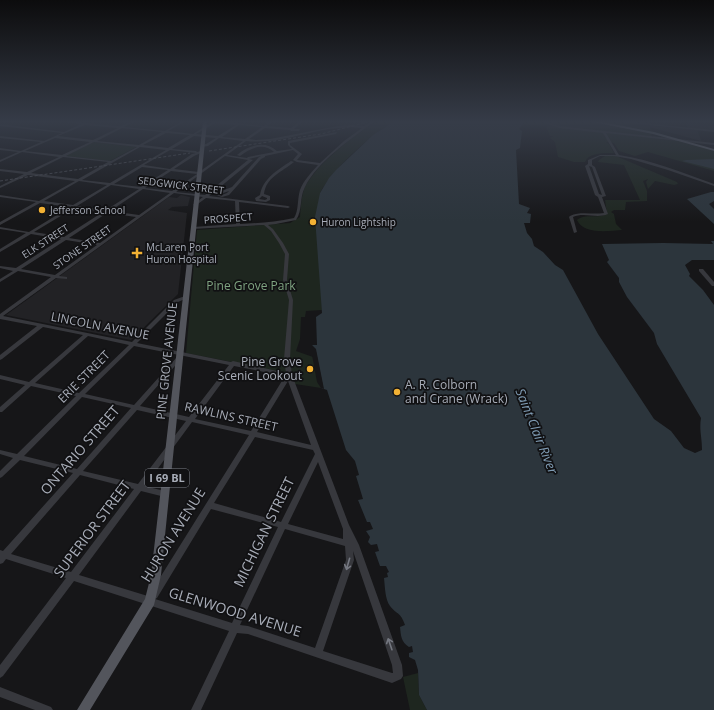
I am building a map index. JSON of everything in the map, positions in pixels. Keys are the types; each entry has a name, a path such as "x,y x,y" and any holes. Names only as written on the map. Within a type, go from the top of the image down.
{"main road":[{"name":"PINE GROVE AVENUE","path":"150,601 156,574 201,155"},
{"name":"HURON AVENUE","path":"83,710 150,601"}],"street":[{"path":"0,161 14,155"},
{"path":"54,155 112,162"},
{"path":"0,224 124,155"},
{"path":"0,251 159,155"},
{"name":"ELK STREET","path":"0,281 193,155"},
{"path":"262,195 264,184 275,174 295,161 299,155"},
{"path":"295,161 320,164 331,155"},
{"path":"575,232 571,217 575,214 606,214 600,196 604,196 592,166 590,165 590,160 595,157 616,155"},
{"path":"619,155 632,157"},
{"path":"627,155 714,185"},
{"path":"0,187 63,156"},
{"path":"224,156 248,160 264,156"},
{"name":"STONE STREET","path":"0,316 224,156"},
{"path":"233,188 264,156"},
{"path":"195,205 248,160"},
{"name":"PROSPECT","path":"193,228 286,222 295,219 298,215 302,188 320,164"},
{"path":"142,166 198,174"},
{"name":"SEDGWICK STREET","path":"0,170 288,207"},
{"path":"0,196 139,216"},
{"path":"237,200 238,225"},
{"path":"264,223 272,230 286,251 288,259 285,280 291,300 287,359 289,375 345,526 350,551 350,560 318,653"},
{"path":"0,228 100,244"},
{"path":"0,267 65,278"},
{"path":"701,270 714,285"},
{"name":"ERIE STREET","path":"0,475 176,301 185,297"},
{"name":"LINCOLN AVENUE","path":"0,316 134,343 179,356 233,363 289,375"},
{"path":"0,358 42,325"},
{"path":"0,410 87,334"},
{"name":"ONTARIO STREET","path":"1,556 179,356"},
{"name":"SUPERIOR STREET","path":"0,672 233,363"},
{"name":"HURON AVENUE","path":"150,601 289,375"},
{"name":"RAWLINS STREET","path":"0,377 254,433 317,451"},
{"name":"MICHIGAN STREET","path":"196,710 317,451"},
{"path":"0,452 165,494"},
{"path":"209,505 347,542"},
{"name":"GLENWOOD AVENUE","path":"1,556 73,576 234,628 248,630 392,678 398,676 397,665 355,545 345,526"},
{"path":"0,692 48,710"}],"shaded area":[{"name":"McLaren Port Huron Hospital","path":"181,195 190,197 188,206 172,207 168,210 187,213 178,294 131,340 6,315 169,197 177,198"}],"green space":[{"path":"68,155 121,155 110,161 66,156"},
{"name":"Pine Grove Park","path":"332,155 351,155 333,174 320,193 322,310 306,311 305,317 301,317 300,339 296,351 313,357 321,388 295,384 292,374 186,353 197,230 290,223 300,217 301,202 305,187"},
{"path":"558,155 593,155 590,156 585,162 574,162 558,157"},
{"path":"659,155 714,155 714,171"},
{"path":"605,156 616,156 677,182 678,184 674,185 655,181 648,189 646,182 648,179 643,181 647,191 647,201 626,202 625,210 614,210 611,212 614,214 616,224 622,230 597,231 585,228 580,225 577,220 584,217 607,214 605,200 640,200 624,165 598,162"},
{"path":"418,673 419,695 427,710 410,710 403,677"}],"water":[{"name":"Saint Clair River","path":"352,155 516,155 519,204 530,208 527,213 531,214 530,223 524,223 527,233 532,239 534,246 543,252 555,265 563,270 598,334 654,419 671,431 684,448 695,453 702,450 700,426 701,418 657,344 654,333 627,297 619,282 619,278 607,262 609,260 602,244 713,244 711,241 714,241 714,260 692,260 685,265 690,274 689,276 703,290 714,305 714,710 427,710 419,695 418,670 415,660 409,657 409,653 413,652 412,646 409,647 406,645 401,636 400,627 405,625 400,615 390,606 387,600 384,578 388,577 387,573 389,572 386,566 380,566 375,552 379,551 377,544 371,545 368,542 370,537 366,531 373,529 370,522 367,522 358,500 363,499 356,476 359,475 355,461 346,450 327,390 321,388 312,345 317,345 316,317 322,313 315,217 320,193 336,170"},
{"path":"714,159 714,169 682,161 686,160"},
{"path":"714,192 714,201 709,204 714,209 714,224 687,199"}],"pier":[{"path":"312,345 316,349 324,389 321,388 317,382 312,355"}],"railway":[{"path":"0,181 176,155"}],"place":[{"name":"Jefferson School","path":"42,210"},
{"name":"Huron Lightship","path":"313,222"},
{"name":"McLaren Port Huron Hospital","path":"137,253"},
{"name":"Pine Grove Scenic Lookout","path":"310,369"},
{"name":"A. R. Colborn and Crane (Wrack)","path":"397,392"}]}
